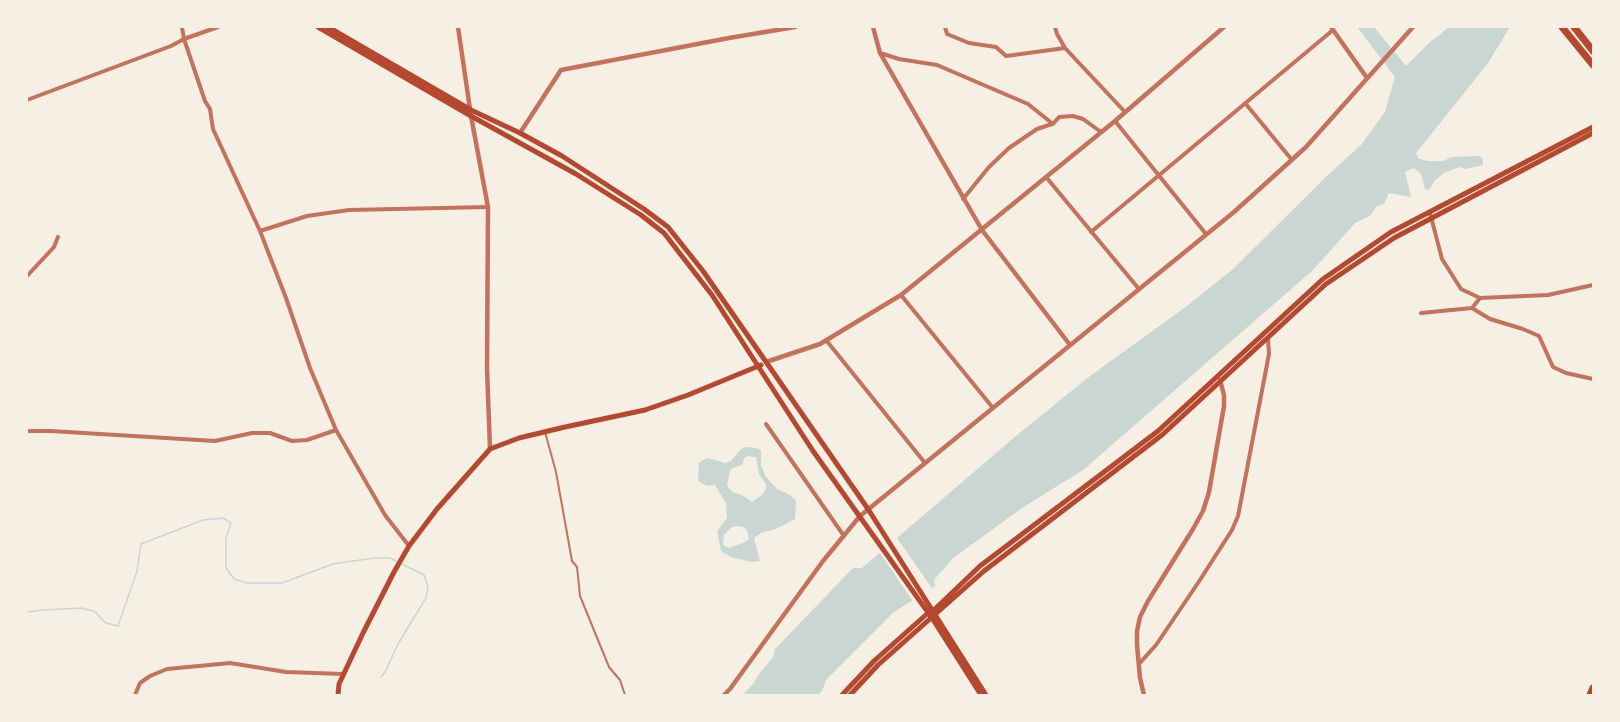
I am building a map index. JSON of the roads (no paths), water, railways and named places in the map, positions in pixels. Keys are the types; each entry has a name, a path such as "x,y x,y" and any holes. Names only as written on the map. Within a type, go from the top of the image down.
{"highway":[{"path":"1562,27 1593,65"},
{"path":"1574,27 1593,51"},
{"path":"1590,695 1593,688"}],"main road":[{"path":"318,27 576,174 641,215 664,233 712,295 813,451 933,614 986,695"},
{"path":"328,27 471,113 520,133 562,156 645,209 668,227 703,271 881,528 981,695"},
{"path":"1219,379 1335,277 1430,216 1593,127"},
{"path":"842,695 874,661 984,571 1162,435 1323,279 1391,232 1430,216 1593,134"},
{"path":"338,695 339,684 363,633 409,546 437,508 490,449 519,438 645,410 688,395 766,362"},
{"path":"850,695 878,665 933,614"}],"street":[{"path":"182,27 205,101 210,109 213,129 260,231 310,368 336,430 386,515 409,546"},
{"path":"27,100 218,27"},
{"path":"458,27 488,207 487,368 490,449"},
{"path":"520,133 561,70 795,27"},
{"path":"873,27 880,53 982,230 1070,345"},
{"path":"945,27 947,34 969,43 996,47 1006,56 1065,48"},
{"path":"1055,27 1065,48 1125,112"},
{"path":"766,362 820,344 901,295 1115,121 1224,27"},
{"path":"724,695 860,516 1234,212 1306,147 1413,27"},
{"path":"1091,232 1332,28 1367,78"},
{"path":"880,53 899,59 937,65 1028,104 1053,124"},
{"path":"1245,103 1292,160"},
{"path":"963,199 989,167 1010,148 1037,129 1053,124 1059,117 1073,116 1083,119 1101,132"},
{"path":"1115,121 1206,234"},
{"path":"1046,177 1138,289"},
{"path":"260,231 307,216 349,210 488,207"},
{"path":"1430,216 1443,259 1461,289 1480,298 1548,295 1593,285"},
{"path":"27,276 54,247 58,237"},
{"path":"901,295 993,408"},
{"path":"1472,308 1480,298"},
{"path":"1421,313 1472,308 1490,319 1539,336 1553,367 1566,373 1593,379"},
{"path":"1139,664 1156,645 1198,583 1232,530 1238,516 1269,354 1268,338"},
{"path":"826,340 925,463"},
{"path":"1144,695 1137,631 1140,617 1203,511 1209,492 1224,406 1224,395 1219,379"},
{"path":"766,424 844,536"},
{"path":"27,431 51,430 215,441 252,433 270,433 292,441 307,440 336,430"},
{"path":"135,695 140,683 166,669 230,663 286,672 344,674"}],"lane":[{"path":"545,432 556,472 572,561 577,567 580,596 609,667 620,680 625,695"}],"waterway":[{"path":"27,612 81,608 94,611 106,623 118,626 137,571 141,544 203,520 223,518 231,523 226,537 226,568 234,579 247,583 282,583 333,564 374,558 390,558 398,562"},
{"path":"381,677 426,598 428,586 424,575 402,564"}]}
